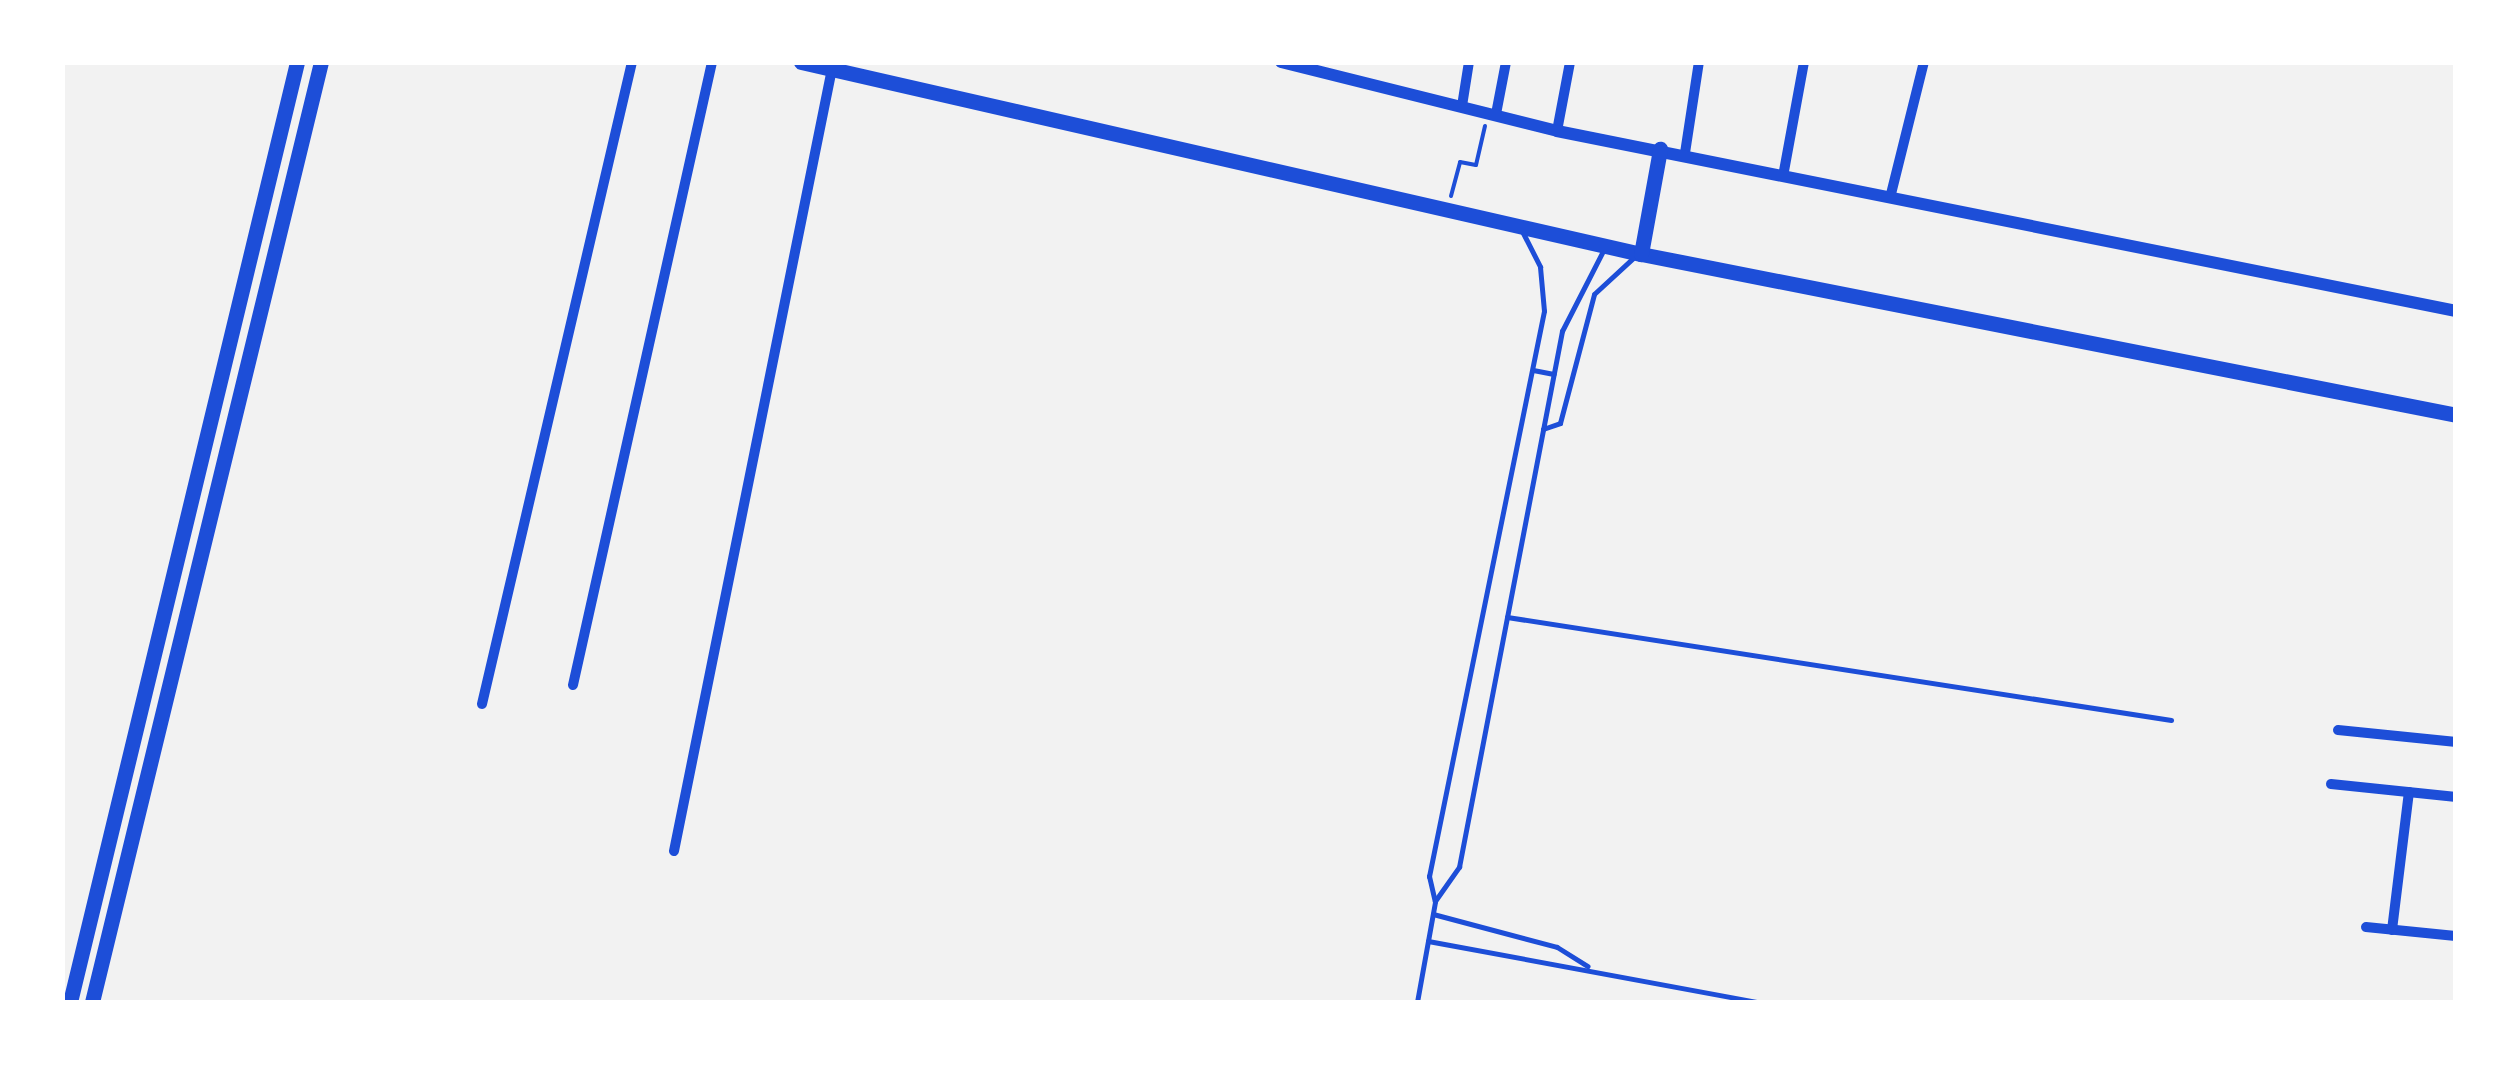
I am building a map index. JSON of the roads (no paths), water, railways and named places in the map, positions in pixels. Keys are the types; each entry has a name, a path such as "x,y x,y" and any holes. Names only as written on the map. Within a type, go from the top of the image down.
{"main road":[{"path":"70,1002 297,62"},
{"path":"92,1002 321,62"},
{"path":"801,62 1641,254 2456,415"},
{"path":"1641,254 1659,156"}],"street":[{"path":"482,704 632,62"},
{"path":"574,685 712,62"},
{"path":"1281,62 1339,70 1659,156 1684,153 1784,171 2456,311"},
{"path":"1462,106 1468,62"},
{"path":"1496,114 1506,62"},
{"path":"1557,131 1570,62"},
{"path":"1684,153 1699,62"},
{"path":"1784,171 1804,62"},
{"path":"1891,194 1924,62"},
{"path":"674,851 832,69"},
{"path":"2338,730 2456,742"},
{"path":"2331,784 2456,797"},
{"path":"2392,930 2409,792"},
{"path":"2366,927 2455,936 2456,923"}],"lane":[{"path":"1436,901 1429,876 1532,370 1544,282 1518,227"},
{"path":"1417,1002 1436,901 1458,867 1543,428 1573,298 1606,246"},
{"path":"1543,428 1560,422 1594,294 1641,254"},
{"path":"1532,370 1554,374"},
{"path":"1507,617 2171,720"},
{"path":"1433,914 1557,947 1591,968"},
{"path":"1428,941 1551,969 1591,968 1756,1002"}]}
